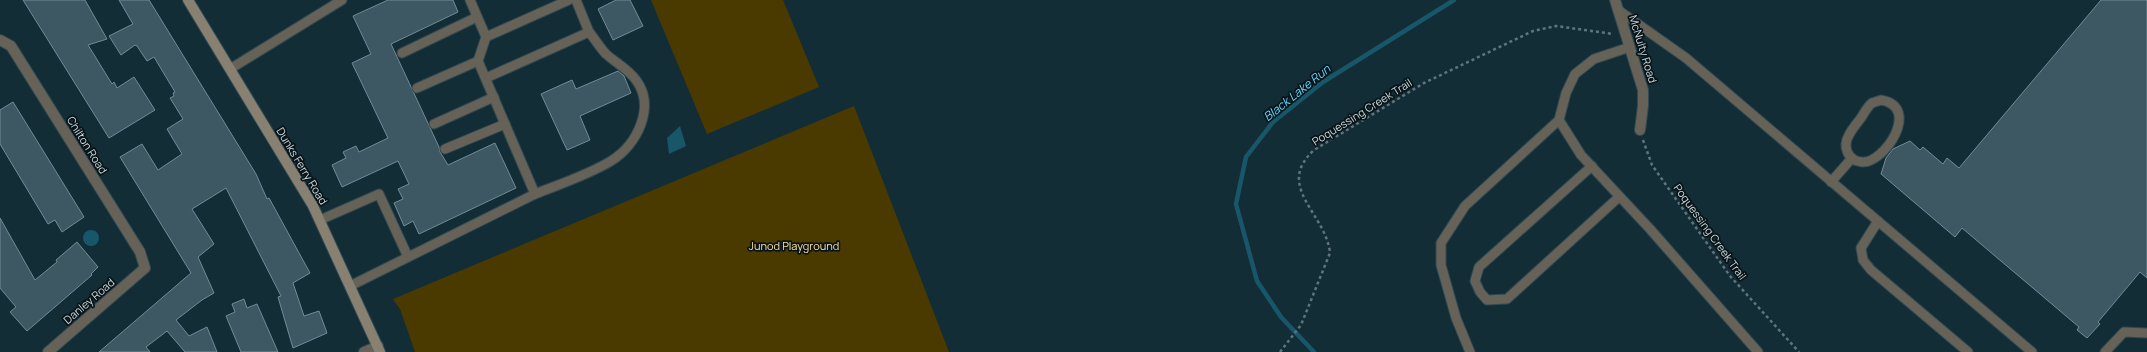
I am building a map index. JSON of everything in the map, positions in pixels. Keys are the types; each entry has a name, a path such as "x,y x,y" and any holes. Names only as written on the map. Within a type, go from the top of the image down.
{"street":[{"name":"Dunks Ferry Road","path":"188,0 313,206 379,349"},
{"name":"McNulty Road","path":"1615,0 1643,90 1640,130"},
{"name":"Chilton Road","path":"0,40 11,46 140,252 145,268"},
{"name":"Danley Road","path":"48,352 145,268"},
{"path":"364,352 379,349"}],"lane":[{"path":"230,70 342,0"},
{"path":"470,0 486,37 478,61 535,194"},
{"path":"486,37 569,0"},
{"path":"350,286 535,194 612,161 631,142 644,118 645,97 636,80 622,64 606,54 589,32 576,0"},
{"path":"1618,10 1686,58 2032,352"},
{"path":"402,52 477,17"},
{"path":"486,78 589,32"},
{"path":"1470,352 1456,318 1441,266 1441,243 1465,206 1558,120 1566,93 1575,74 1594,60 1630,47"},
{"path":"417,88 478,61"},
{"path":"434,124 494,97"},
{"path":"1881,100 1890,101 1896,108 1900,120 1898,131 1876,158 1866,163 1855,162 1852,158 1848,155 1846,147 1848,136 1871,104 1881,100"},
{"path":"1558,120 1581,155 1650,229 1758,352"},
{"path":"445,149 505,124"},
{"path":"1831,182 1852,158"},
{"path":"1592,166 1479,267 1475,282 1480,292 1487,300 1507,299 1619,197"},
{"path":"320,220 378,194 408,257"},
{"path":"1878,221 1860,248 1863,260 1871,270 1968,352"},
{"path":"2105,352 2124,332 2147,333"}],"path":[{"name":"Poquessing Creek Trail","path":"1280,352 1296,333 1309,308 1330,254 1320,223 1299,186 1298,173 1306,157 1314,150 1424,83 1519,36 1548,26 1607,33"},
{"name":"Poquessing Creek Trail","path":"1640,130 1652,165 1730,276 1799,352"}],"green space":[{"path":"651,0 783,0 819,87 707,134"},
{"name":"Junod Playground","path":"854,106 949,352 415,352 400,309 393,299"}],"water":[{"path":"680,126 686,146 669,154 667,138"},
{"path":"91,230 97,232 99,238 97,244 91,246 85,244 83,238 85,232"}],"building":[{"path":"23,0 85,0 107,39 88,45 112,84 114,82 117,88 134,77 155,110 109,138"},
{"path":"119,0 149,0 256,174 267,199 269,198 310,273 293,283 304,316 319,311 327,333 293,348 278,297 281,296 226,188 192,209 214,244 198,257 214,293 202,300 176,320 189,336 207,327 217,352 185,352 167,331 146,347 150,352 99,352 191,273 120,157 142,144 158,170 182,154 167,129 183,119 170,98 174,96 173,93 175,92 154,57 147,61 135,45 121,55 109,36 133,24"},
{"path":"388,0 453,0 458,12 391,44 440,152 448,165 495,143 516,188 419,234 413,221 404,226 394,203 403,199 398,189 409,184 398,161 342,187 332,165 346,158 343,152 356,146 359,152 388,138 352,63 371,54 353,16"},
{"path":"616,0 630,0 643,26 613,40 598,9"},
{"path":"2101,0 2147,0 2147,278 2140,272 2098,322 2100,324 2087,338 2077,330 2079,327 1962,228 1955,237 1881,174 1886,158 1893,149 1910,141 1920,150 1923,147 1943,164 1947,158 1959,168"},
{"path":"618,71 624,76 631,93 580,116 590,140 567,150 541,94 572,80 576,89"},
{"path":"13,102 84,217 62,232 55,220 48,224 0,144 0,110"},
{"path":"0,218 35,280 57,262 56,260 77,242 98,267 91,274 92,275 27,331 10,312 16,307 0,288"},
{"path":"244,299 247,308 257,304 278,352 241,352 226,316 235,312 232,304"}],"waterway":[{"name":"Black Lake Run","path":"1314,352 1281,317 1257,281 1236,204 1246,157 1273,122 1323,82 1454,0"}]}
